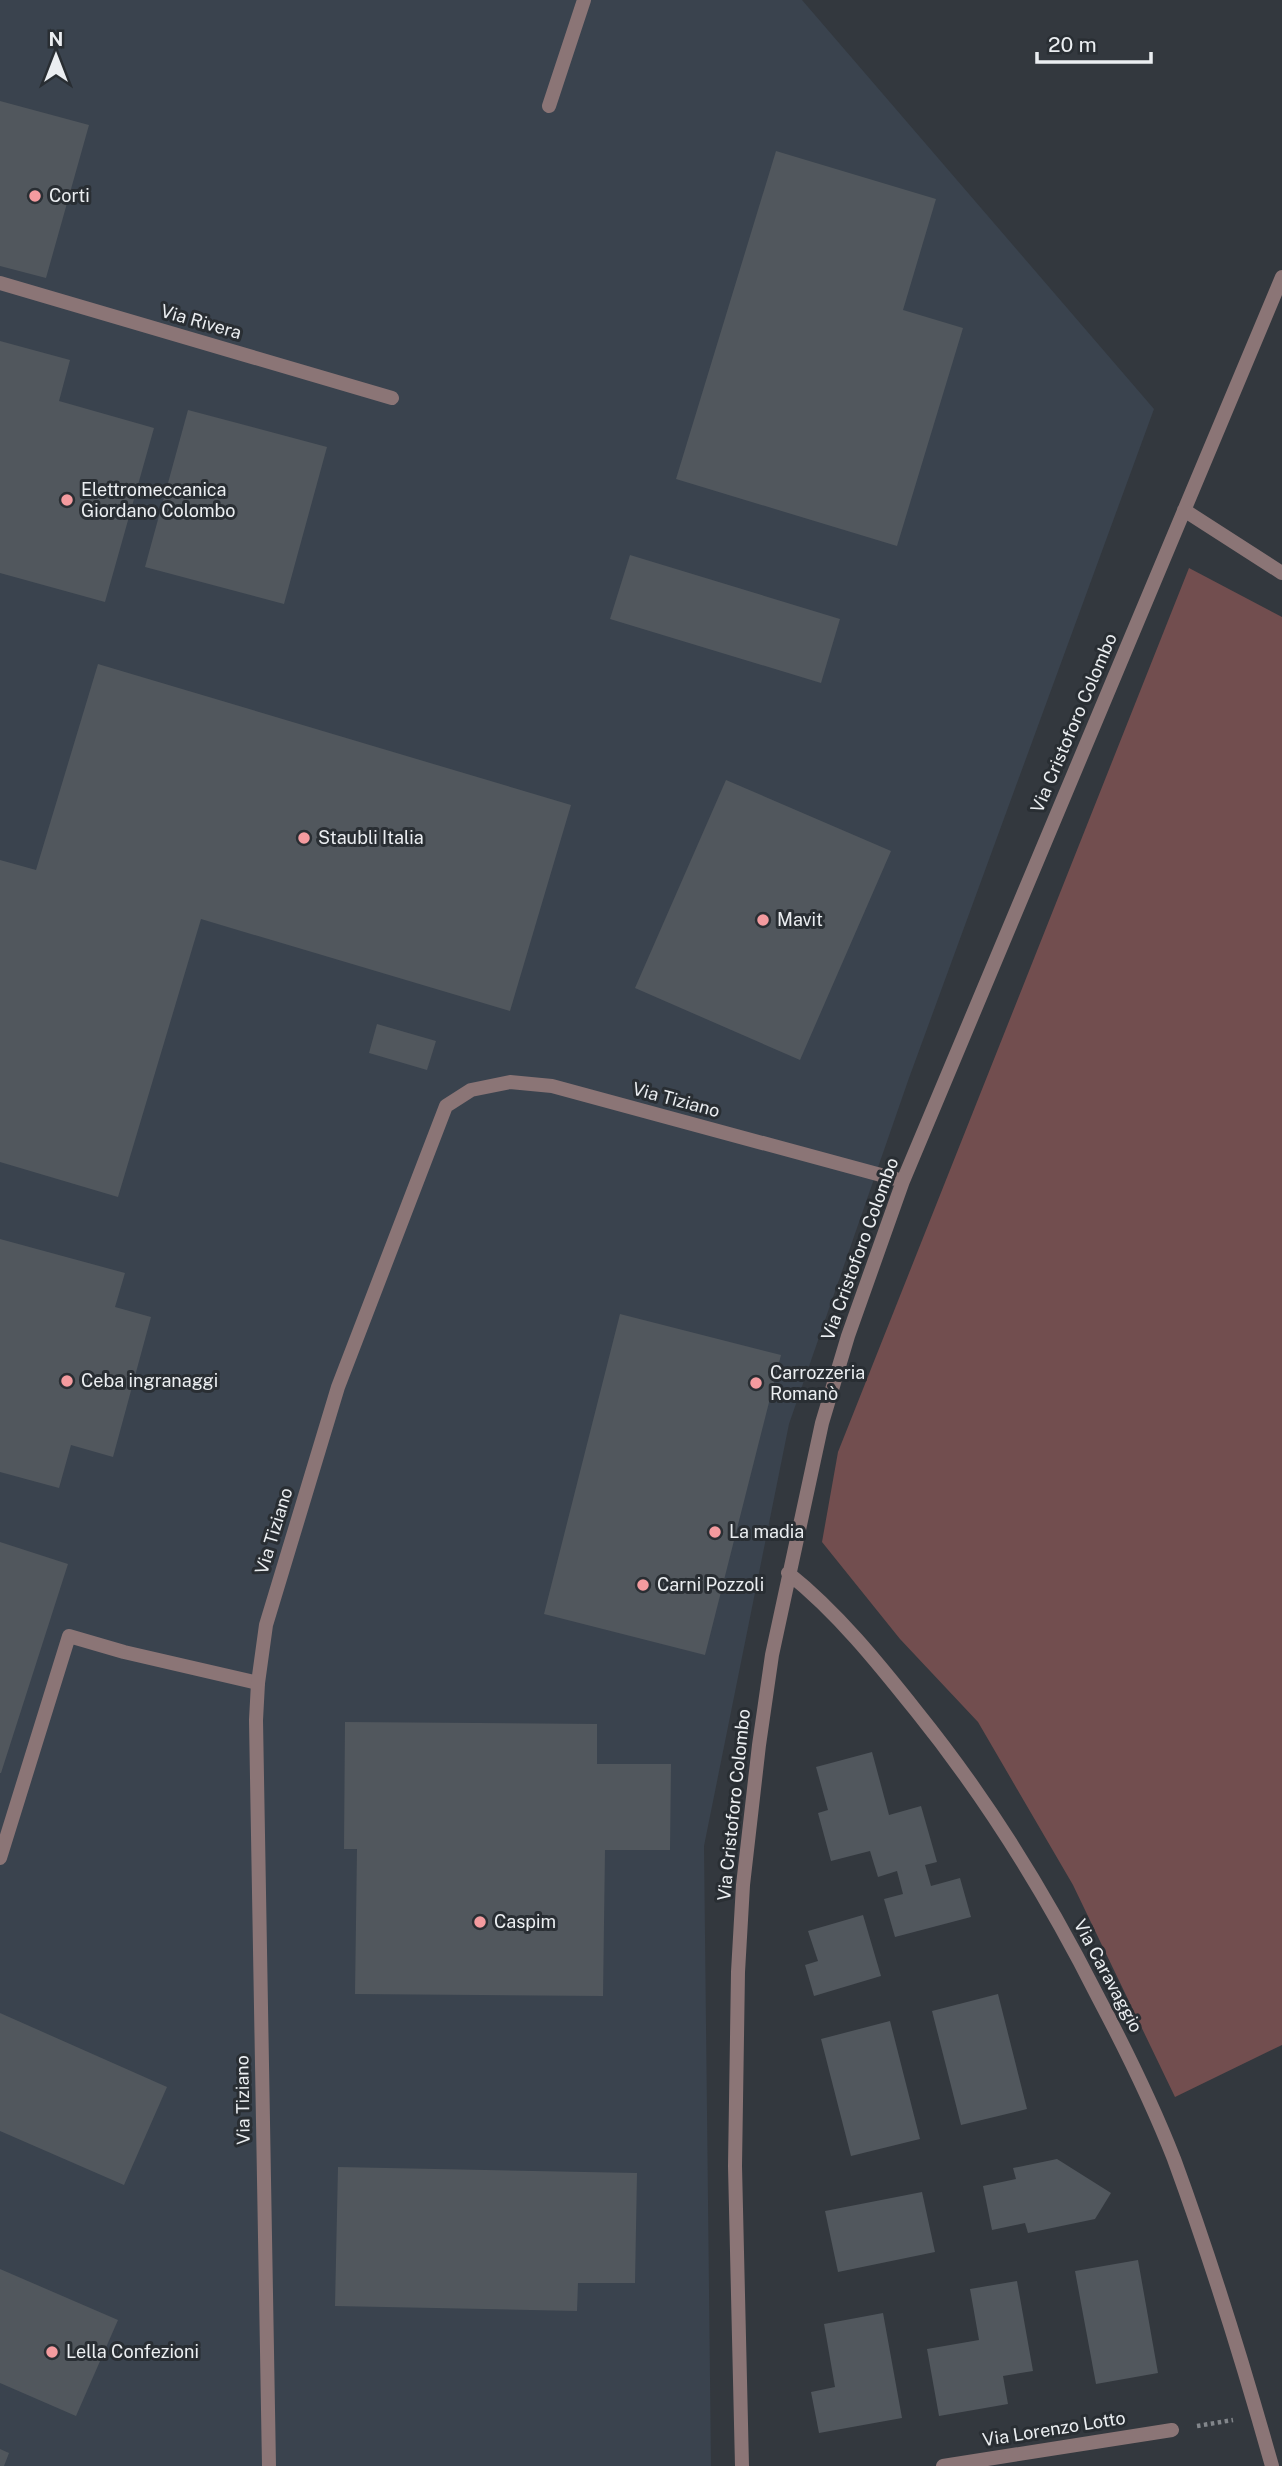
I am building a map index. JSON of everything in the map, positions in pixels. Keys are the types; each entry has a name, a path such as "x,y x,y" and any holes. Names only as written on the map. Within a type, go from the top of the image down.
{"street":[{"path":"549,106 584,0"},
{"name":"Via Cristoforo Colombo","path":"742,2466 735,2166 738,1972 743,1885 772,1655 822,1423 848,1336 903,1181 1282,277"},
{"name":"Via Rivera","path":"0,284 391,398"},
{"path":"1184,510 1282,573"},
{"name":"Via Tiziano","path":"269,2466 256,1720 265,1625 338,1387 446,1106 471,1090 510,1082 552,1086 903,1181"},
{"name":"Via Caravaggio","path":"788,1573 832,1613 900,1690 949,1752 1002,1827 1073,1948 1133,2064 1173,2158 1210,2263 1272,2466"},
{"path":"0,1858 69,1636 124,1652 258,1683"},
{"name":"Via Lorenzo Lotto","path":"943,2466 1172,2430"}],"path":[{"path":"1172,2430 1258,2416"}],"shaded area":[{"path":"0,0 802,0 1154,409 909,1078 789,1424 704,1846 711,2466 0,2466"},
{"path":"1189,568 1282,617 1282,2045 1175,2097 1073,1885 978,1722 900,1639 822,1542 838,1452"}],"building":[{"name":"Corti","path":"0,101 89,125 46,278 0,266"},
{"path":"776,151 936,199 903,310 963,328 897,546 676,479"},
{"name":"Elettromeccanica Giordano Colombo","path":"0,341 70,360 59,401 154,428 105,602 0,573"},
{"path":"188,410 327,447 284,604 145,567"},
{"path":"630,555 840,619 821,683 610,619"},
{"name":"Staubli Italia","path":"98,664 571,805 510,1011 201,919 118,1197 0,1162 0,860 36,870"},
{"name":"Mavit","path":"726,780 891,851 800,1060 635,988"},
{"path":"377,1024 436,1041 427,1070 369,1053"},
{"name":"Ceba ingranaggi","path":"0,1239 125,1273 115,1307 151,1317 113,1457 71,1445 59,1488 0,1472"},
{"path":"620,1314 781,1355 705,1655 544,1614"},
{"path":"0,1542 68,1564 1,1773 0,1773"},
{"name":"Caspim","path":"345,1722 597,1724 597,1764 671,1764 670,1850 605,1850 603,1996 355,1994 357,1849 344,1849"},
{"path":"872,1752 889,1815 921,1806 937,1862 925,1865 931,1886 960,1878 971,1917 895,1937 884,1899 903,1894 897,1871 878,1877 870,1851 831,1861 818,1813 828,1810 816,1767"},
{"path":"863,1915 881,1976 814,1996 805,1965 818,1961 808,1931"},
{"path":"998,1994 1027,2109 961,2125 932,2011"},
{"path":"0,2013 167,2087 124,2185 0,2131"},
{"path":"890,2021 920,2139 851,2156 821,2039"},
{"path":"1057,2159 1111,2193 1095,2219 1028,2233 1025,2223 992,2230 983,2186 1016,2179 1013,2168"},
{"path":"338,2167 637,2173 635,2283 578,2283 577,2311 335,2306"},
{"path":"922,2192 935,2252 838,2272 825,2211"},
{"path":"1138,2260 1158,2373 1096,2384 1075,2271"},
{"name":"Lella Confezioni","path":"0,2269 118,2320 76,2416 0,2383"},
{"path":"1017,2281 1033,2371 1003,2376 1008,2404 939,2416 927,2349 979,2340 970,2289"},
{"path":"883,2313 902,2418 819,2433 811,2392 835,2387 824,2324"},
{"path":"0,2449 9,2453 4,2466 0,2466"}],"place":[{"name":"Corti","path":"35,196"},
{"name":"Elettromeccanica Giordano Colombo","path":"67,500"},
{"name":"Staubli Italia","path":"304,838"},
{"name":"Mavit","path":"763,920"},
{"name":"Ceba ingranaggi","path":"67,1381"},
{"name":"Carrozzeria Romanò","path":"756,1383"},
{"name":"La madia","path":"715,1532"},
{"name":"Carni Pozzoli","path":"643,1585"},
{"name":"Caspim","path":"480,1922"},
{"name":"Lella Confezioni","path":"52,2352"}]}
